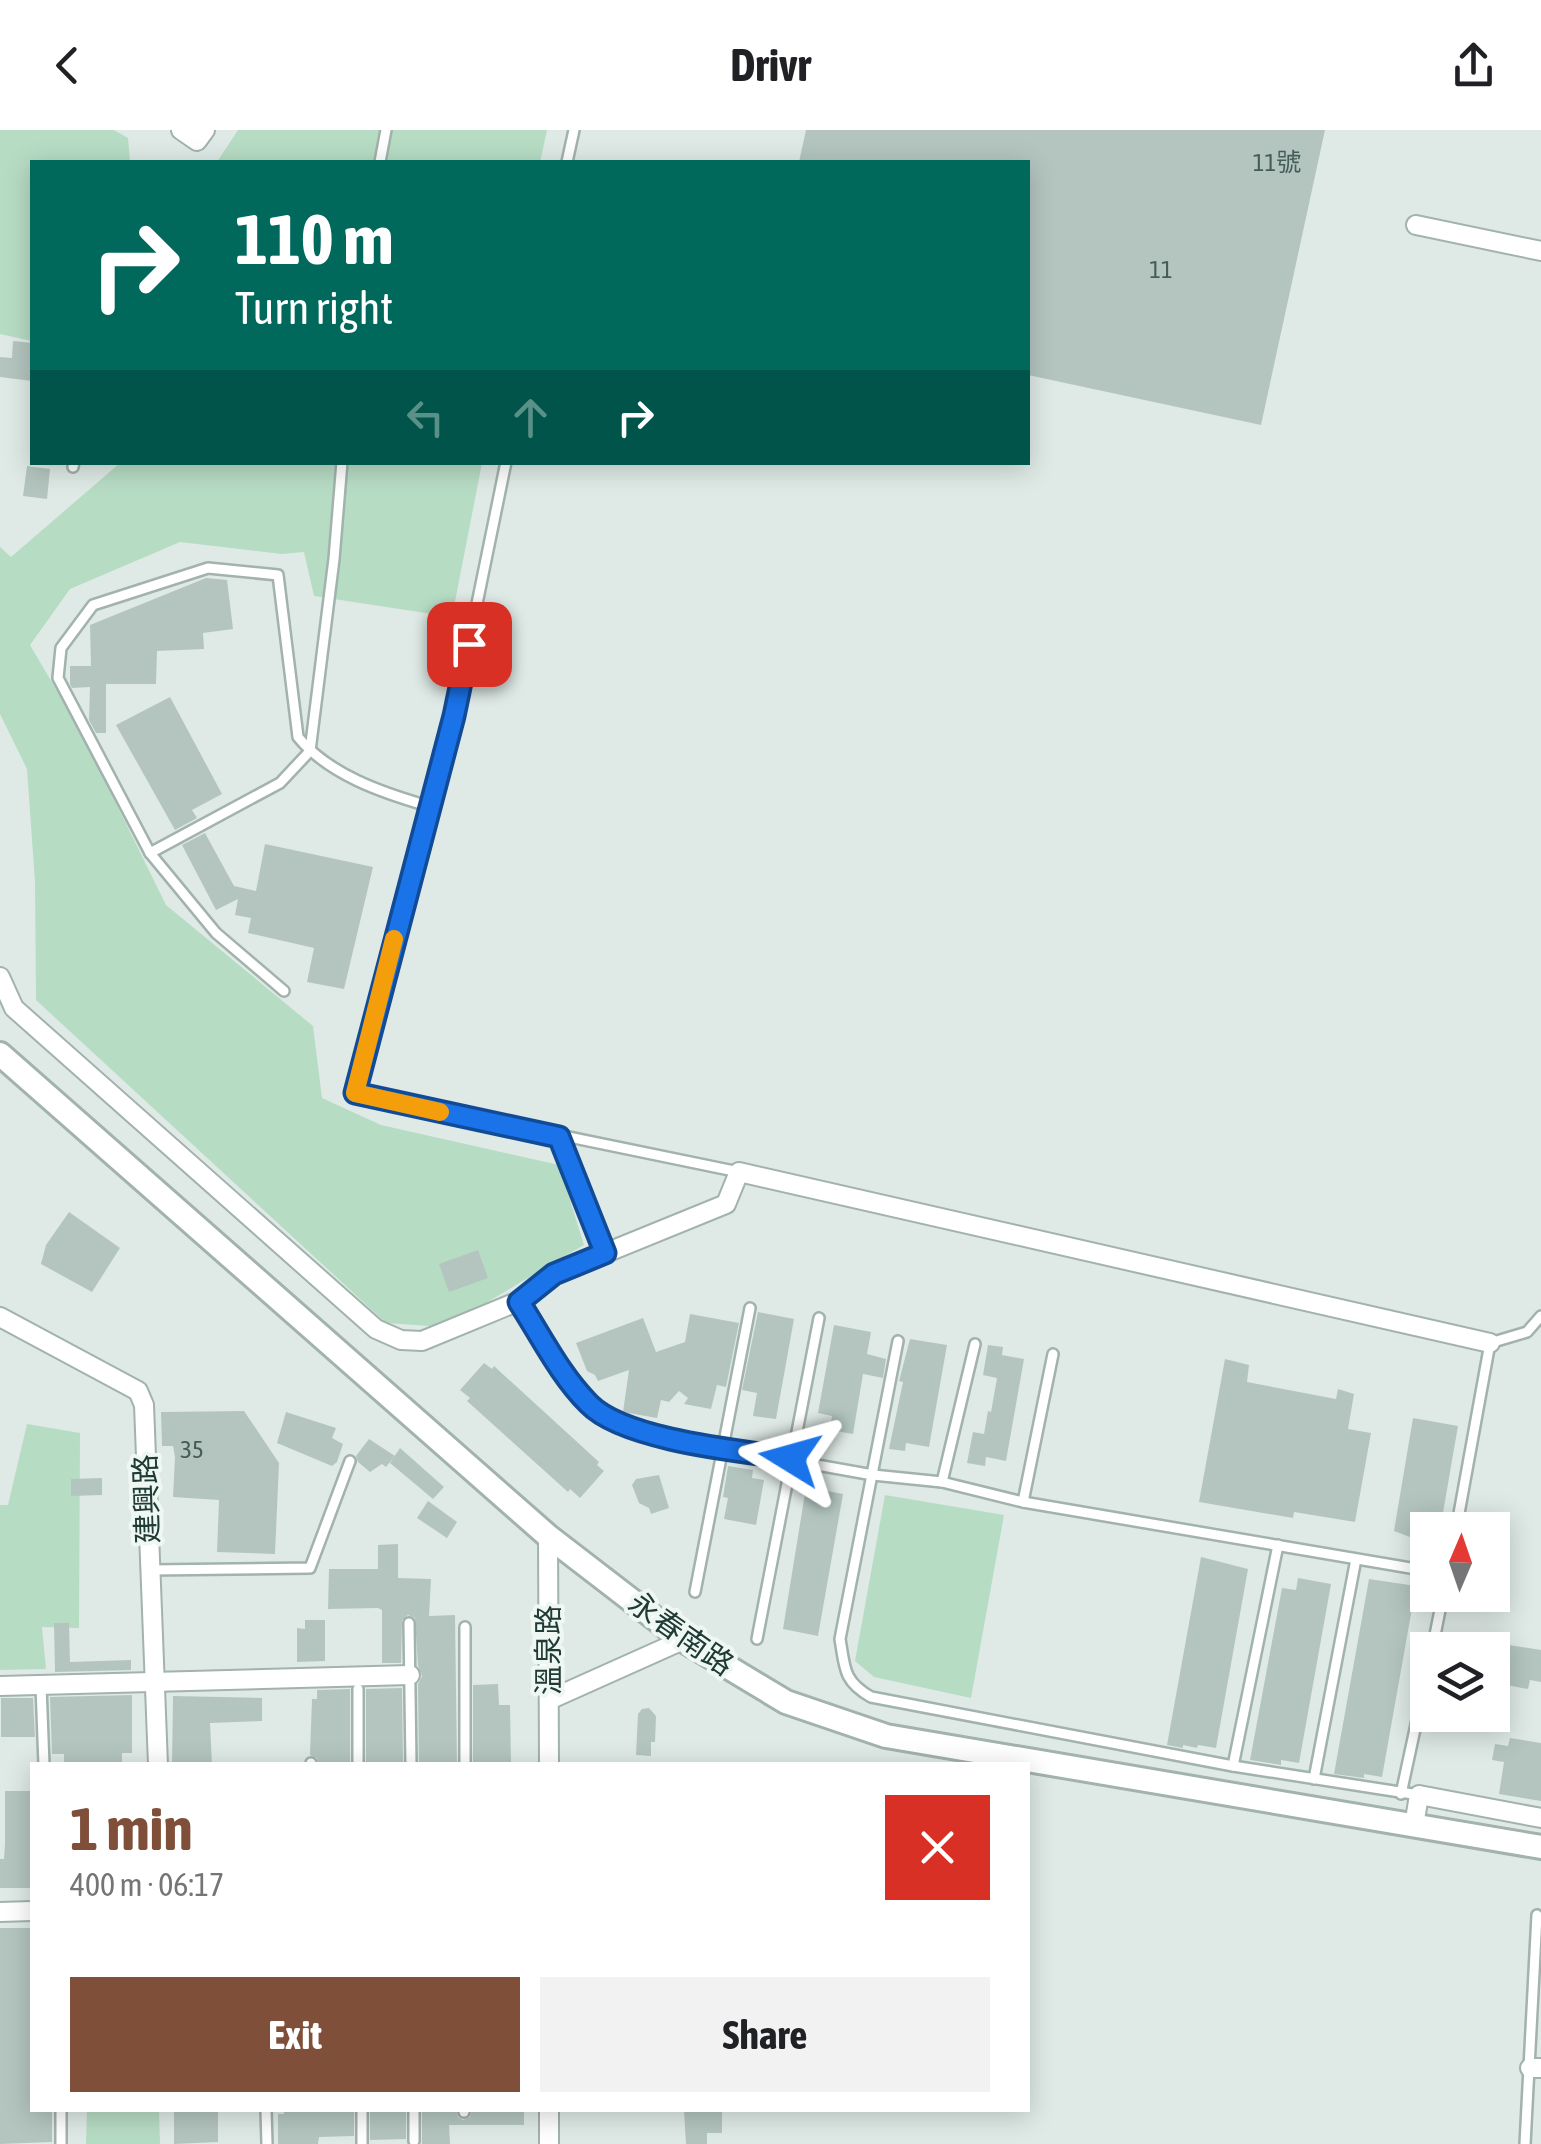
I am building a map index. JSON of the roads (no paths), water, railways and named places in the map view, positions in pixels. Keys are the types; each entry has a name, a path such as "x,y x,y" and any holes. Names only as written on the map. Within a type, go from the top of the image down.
{"street":[{"path":"181,130 197,141 205,130"},
{"path":"1416,226 1541,251"},
{"path":"0,978 14,1008 376,1330 401,1340 422,1341 519,1302 554,1274 726,1204 739,1172 1490,1343"},
{"name":"永春南路","path":"0,1054 548,1536 682,1640 786,1702 886,1736 1541,1847"},
{"name":"建興路","path":"0,1317 138,1391 144,1405 158,1762"},
{"name":"溫泉路","path":"548,1536 549,1762"},
{"path":"549,1700 682,1640"},
{"path":"0,1686 410,1676"},
{"path":"1414,1826 1410,1795 1541,1818"},
{"path":"0,1912 30,1911"},
{"path":"549,2112 549,2144"}],"lane":[{"path":"380,160 386,130"},
{"path":"568,160 574,130"},
{"path":"150,852 280,783 310,751 342,465"},
{"path":"505,465 454,716 355,1093 739,1172"},
{"path":"284,991 216,933 150,852 58,678 61,648 93,606 208,568 278,575 298,737 310,751 377,792 428,806"},
{"path":"559,1137 605,1253"},
{"path":"519,1302 567,1378 592,1408 631,1427 722,1448 872,1475 942,1482 1023,1502 1410,1567"},
{"path":"695,1592 750,1308"},
{"path":"1459,1512 1490,1343 1527,1332 1541,1316"},
{"path":"757,1639 819,1318"},
{"path":"898,1341 840,1639 846,1675 858,1690 871,1697 1233,1766 1410,1795 1419,1732"},
{"path":"942,1482 974,1344"},
{"path":"1023,1502 1053,1354"},
{"path":"150,1570 310,1568 350,1461"},
{"path":"1233,1766 1278,1545"},
{"path":"1314,1780 1356,1559"},
{"path":"409,1623 410,1762"},
{"path":"465,1626 465,1762"},
{"path":"41,1686 44,1762"},
{"path":"358,1689 358,1762"},
{"path":"1525,2144 1536,2068 1538,1915"},
{"path":"61,2112 61,2144"},
{"path":"266,2112 267,2144"},
{"path":"362,2112 362,2143"},
{"path":"414,2112 414,2140"}]}
